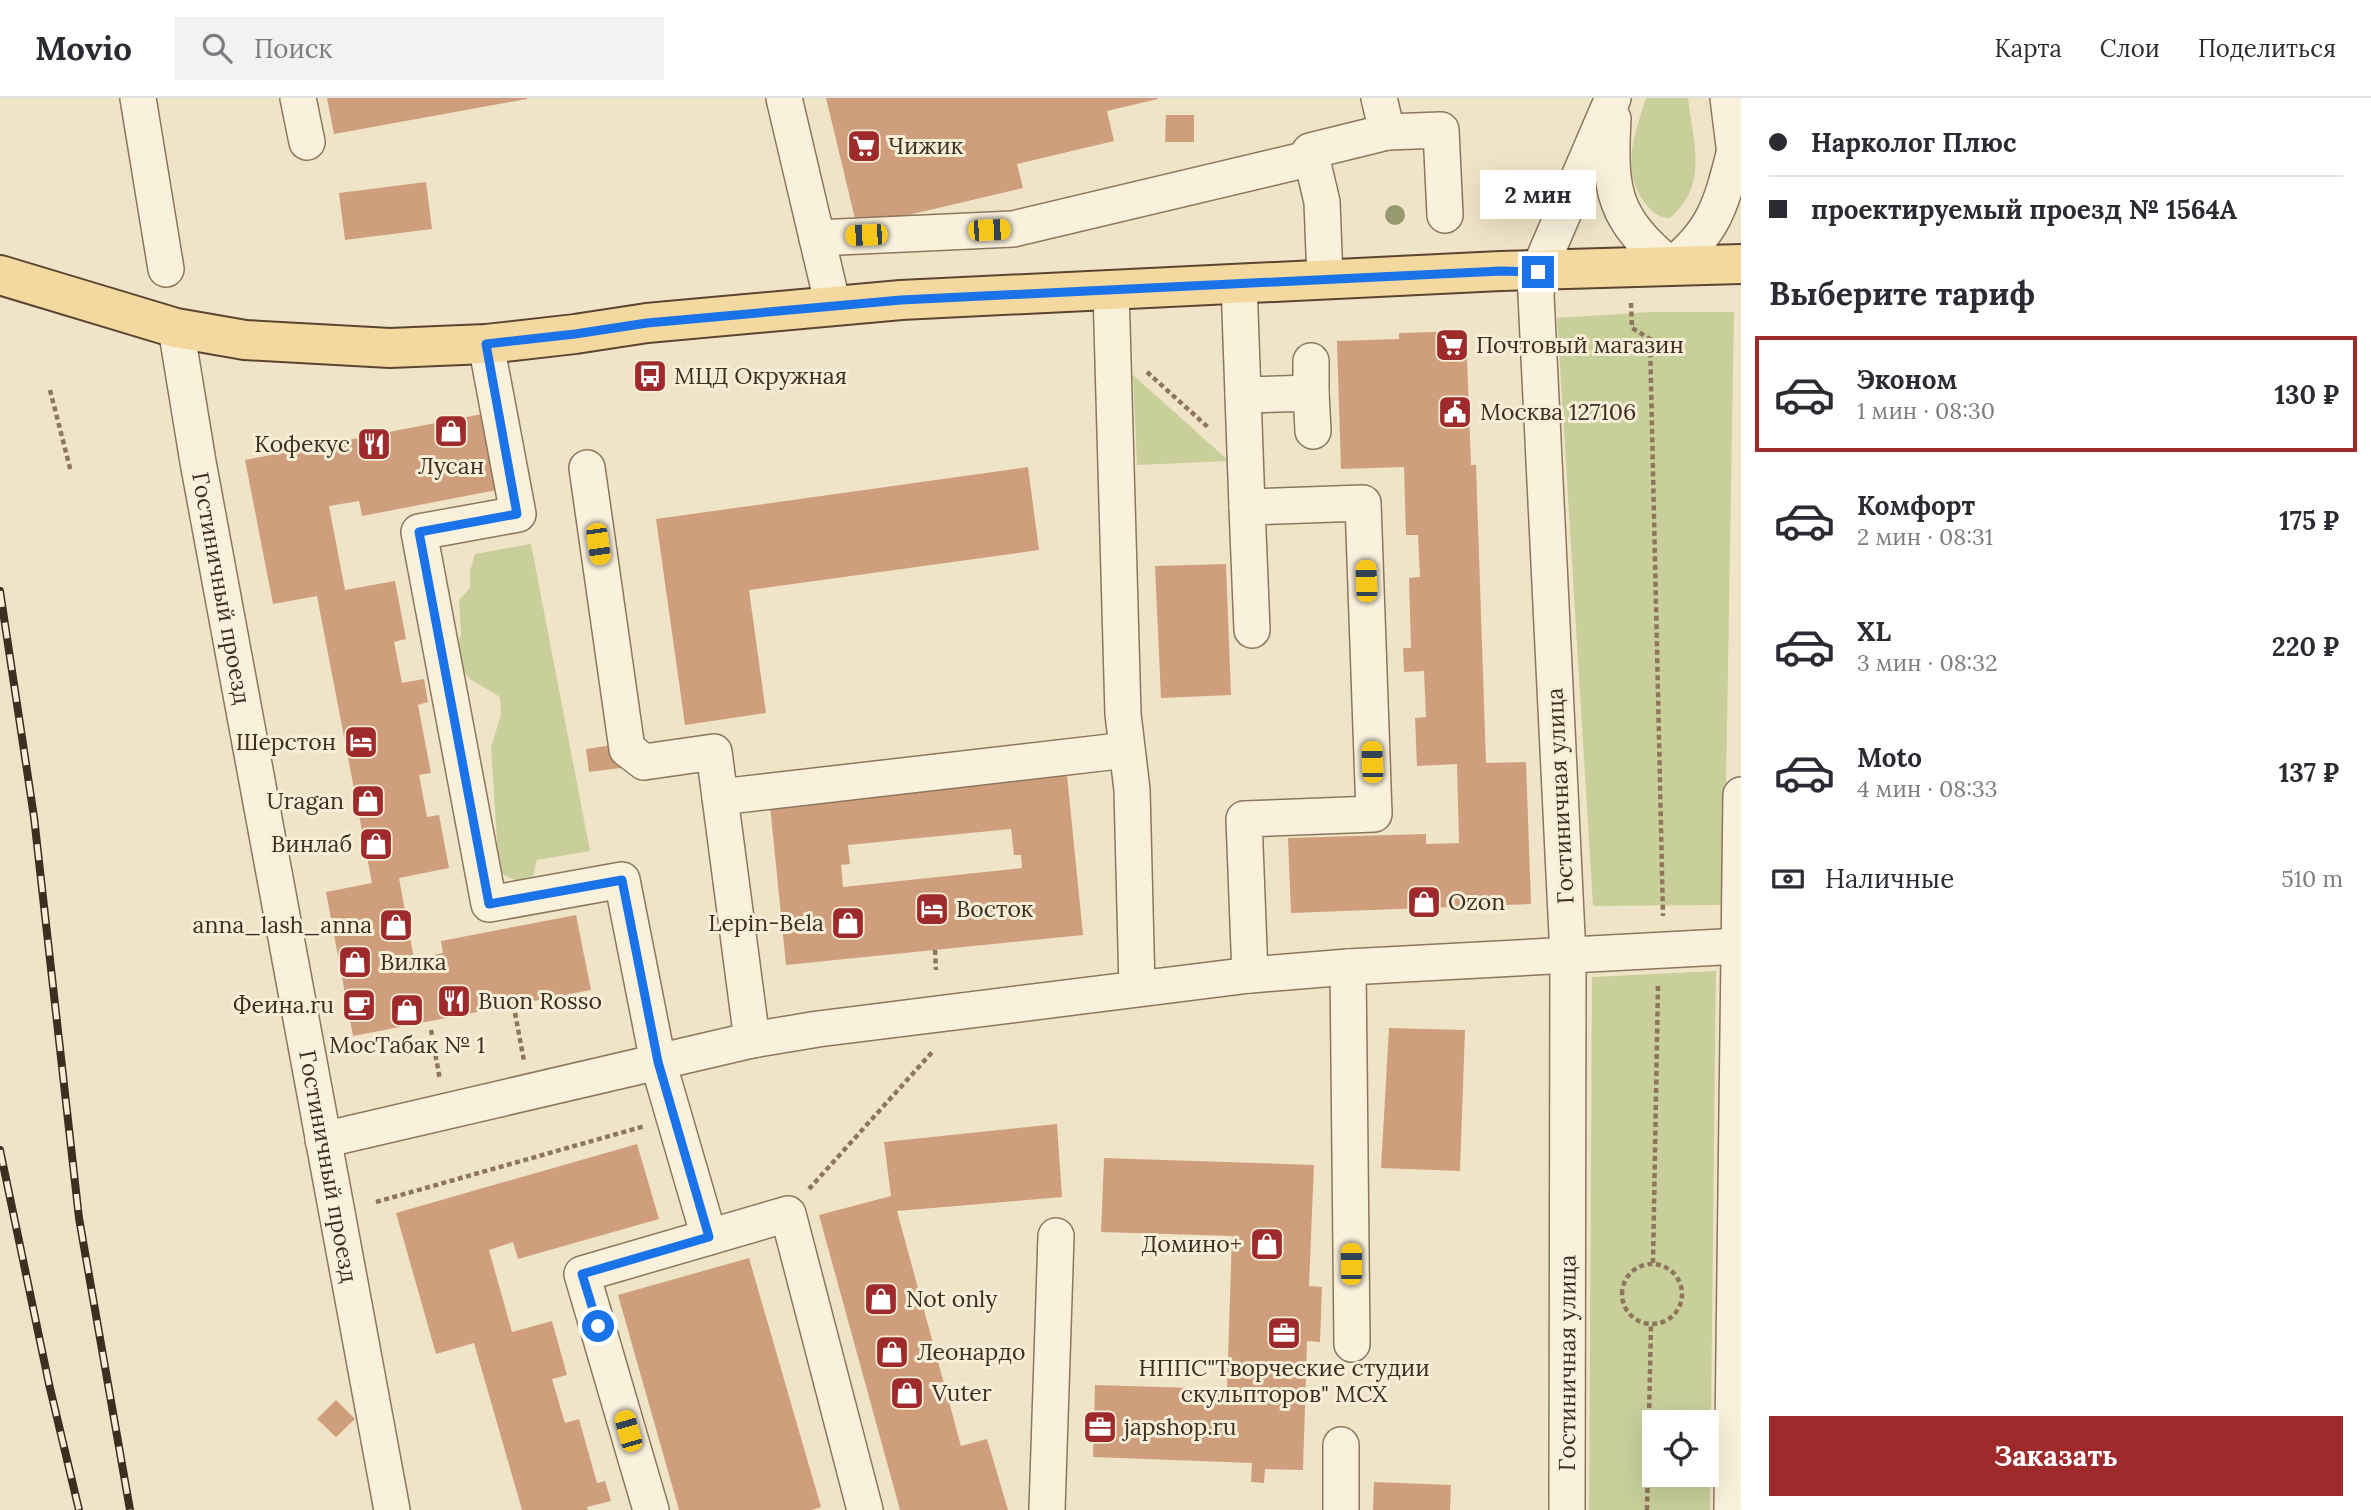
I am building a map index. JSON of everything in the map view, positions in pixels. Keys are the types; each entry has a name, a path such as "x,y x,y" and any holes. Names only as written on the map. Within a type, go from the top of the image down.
{"main road":[{"path":"0,275 176,328 245,340 390,348 486,344 647,323 901,300 1501,271 1741,264"}],"street":[{"path":"138,98 166,269"},
{"path":"298,98 307,142"},
{"path":"784,98 833,306"},
{"path":"1379,98 1387,132"},
{"path":"1613,98 1611,162 1617,199 1623,216 1633,230 1671,266 1705,234 1721,203 1734,154"},
{"name":"Гостиничная улица","path":"1567,1510 1568,956 1537,331 1538,272 1613,98"},
{"path":"1728,98 1741,198"},
{"path":"1325,279 1322,202 1310,151 1387,132 1441,130 1445,215"},
{"path":"817,237 1013,229 1312,158"},
{"path":"1239,283 1252,630"},
{"path":"1111,290 1122,700 1132,790 1138,988"},
{"name":"Гостиничный проезд","path":"176,328 198,462 392,1510"},
{"path":"486,344 517,514 419,532 489,904 622,880 658,1062 709,1237"},
{"path":"1243,395 1311,377 1313,431"},
{"path":"587,468 627,749 644,762 714,752 752,1040"},
{"path":"1248,508 1363,503 1374,814 1244,819 1250,975"},
{"path":"720,797 1127,750"},
{"path":"1732,1510 1737,1393 1741,796"},
{"path":"323,1140 752,1040 818,1029 1250,975 1348,967 1740,946"},
{"path":"1348,967 1352,1344"},
{"path":"651,1510 582,1274 788,1214 865,1510"},
{"path":"1047,1510 1056,1236"},
{"path":"1341,1445 1341,1510"}],"path":[{"path":"1631,302 1632,328 1650,339 1663,916"},
{"path":"1112,341 1246,461"},
{"path":"50,390 71,472"},
{"path":"935,950 936,970"},
{"path":"1653,1263 1658,981"},
{"path":"515,1013 530,1091"},
{"path":"431,1030 446,1112"},
{"path":"788,1214 941,1041"},
{"path":"376,1202 674,1118"},
{"path":"1653,1263 1674,1273 1682,1294 1680,1306 1673,1316 1663,1322 1651,1324 1639,1322 1630,1315 1623,1305 1621,1293 1631,1272 1641,1265 1653,1263"},
{"path":"1647,1510 1651,1324"}],"green space":[{"path":"1646,98 1688,98 1695,147 1694,177 1690,192 1670,218 1649,208 1637,189 1633,176 1631,163 1634,137"},
{"path":"1651,312 1734,312 1724,905 1593,906 1557,318"},
{"path":"1133,375 1229,461 1137,465"},
{"path":"531,544 590,851 537,860 533,876 517,881 502,874 498,857 491,747 501,715 500,697 470,679 460,666 459,600 470,588 470,571 475,554"},
{"path":"1716,971 1711,1410 1642,1410 1642,1487 1710,1487 1710,1510 1589,1510 1592,977"}],"building":[{"path":"327,98 527,98 527,99 334,134"},
{"path":"826,98 1158,99 1107,111 1114,141 1017,164 1023,188 857,227"},
{"path":"1166,115 1194,115 1194,142 1165,142"},
{"path":"426,182 432,229 345,240 339,193"},
{"path":"1466,331 1471,465 1476,465 1486,763 1526,762 1531,904 1291,913 1288,838 1426,834 1426,844 1459,843 1457,764 1417,766 1415,718 1426,717 1424,671 1404,672 1403,648 1411,648 1409,578 1420,577 1418,535 1406,535 1404,467 1341,469 1337,341 1399,339 1399,333"},
{"path":"487,413 502,489 362,516 359,501 329,506 345,590 395,581 406,639 394,642 402,683 424,679 428,702 418,705 431,773 419,775 427,817 439,815 449,868 399,878 414,959 443,953 441,941 576,915 591,990 353,1036 326,892 372,883 317,596 273,604 245,460"},
{"path":"1028,467 1039,550 749,590 766,713 685,725 656,519"},
{"path":"1226,564 1231,695 1161,698 1155,566"},
{"path":"618,744 621,768 589,772 586,749"},
{"path":"1067,775 1083,935 786,965 770,806","holes":["1011,829 1014,855 1021,855 1022,868 843,887 841,865 850,864 848,845"]},
{"path":"1389,1028 1465,1030 1460,1171 1381,1168"},
{"path":"1057,1124 1062,1197 897,1211 961,1446 987,1439 1008,1510 900,1510 819,1215 891,1196 884,1142"},
{"path":"637,1144 659,1219 518,1259 513,1242 489,1250 512,1332 552,1321 567,1375 552,1379 565,1423 579,1419 597,1483 605,1481 611,1501 587,1507 588,1510 522,1510 474,1343 436,1354 396,1213"},
{"path":"1104,1158 1314,1165 1309,1286 1322,1287 1320,1342 1307,1341 1303,1470 1265,1469 1264,1483 1251,1482 1252,1463 1093,1457 1095,1385 1227,1389 1232,1236 1101,1232"},
{"path":"749,1258 821,1507 812,1510 679,1510 618,1295"},
{"path":"336,1400 355,1419 336,1437 317,1419"},
{"path":"1374,1482 1451,1485 1450,1510 1373,1510"}],"railway":[{"path":"0,591 34,817 79,1218 130,1510"},
{"path":"0,1150 49,1384 79,1510"}],"place":[{"name":"Чижик","path":"864,146"},
{"name":"Почтовый магазин","path":"1452,345"},
{"name":"МЦД Окружная","path":"650,376"},
{"name":"Москва 127106","path":"1455,412"},
{"name":"Лусан","path":"451,431"},
{"name":"Кофекус","path":"374,444"},
{"name":"Шерстон","path":"361,742"},
{"name":"Uragan","path":"368,801"},
{"name":"Винлаб","path":"376,844"},
{"name":"Ozon","path":"1424,902"},
{"name":"Восток","path":"932,909"},
{"name":"Lepin-Bela","path":"848,923"},
{"name":"anna_lash_anna","path":"396,925"},
{"name":"Вилка","path":"355,962"},
{"name":"Buon Rosso","path":"454,1001"},
{"name":"Феина.ru","path":"359,1005"},
{"name":"МосТабак № 1","path":"407,1010"},
{"name":"Домино+","path":"1267,1244"},
{"name":"Not only","path":"881,1299"},
{"name":"НППС\"Творческие студии скульпторов\" МСХ","path":"1284,1333"},
{"name":"Леонардо","path":"892,1352"},
{"name":"Vuter","path":"907,1393"},
{"name":"japshop.ru","path":"1100,1427"}],"route":[{"path":"598,1326 582,1274 709,1237 658,1062 622,880 489,904 419,532 517,514 486,344 647,323 901,300 1501,271 1538,272"}]}
